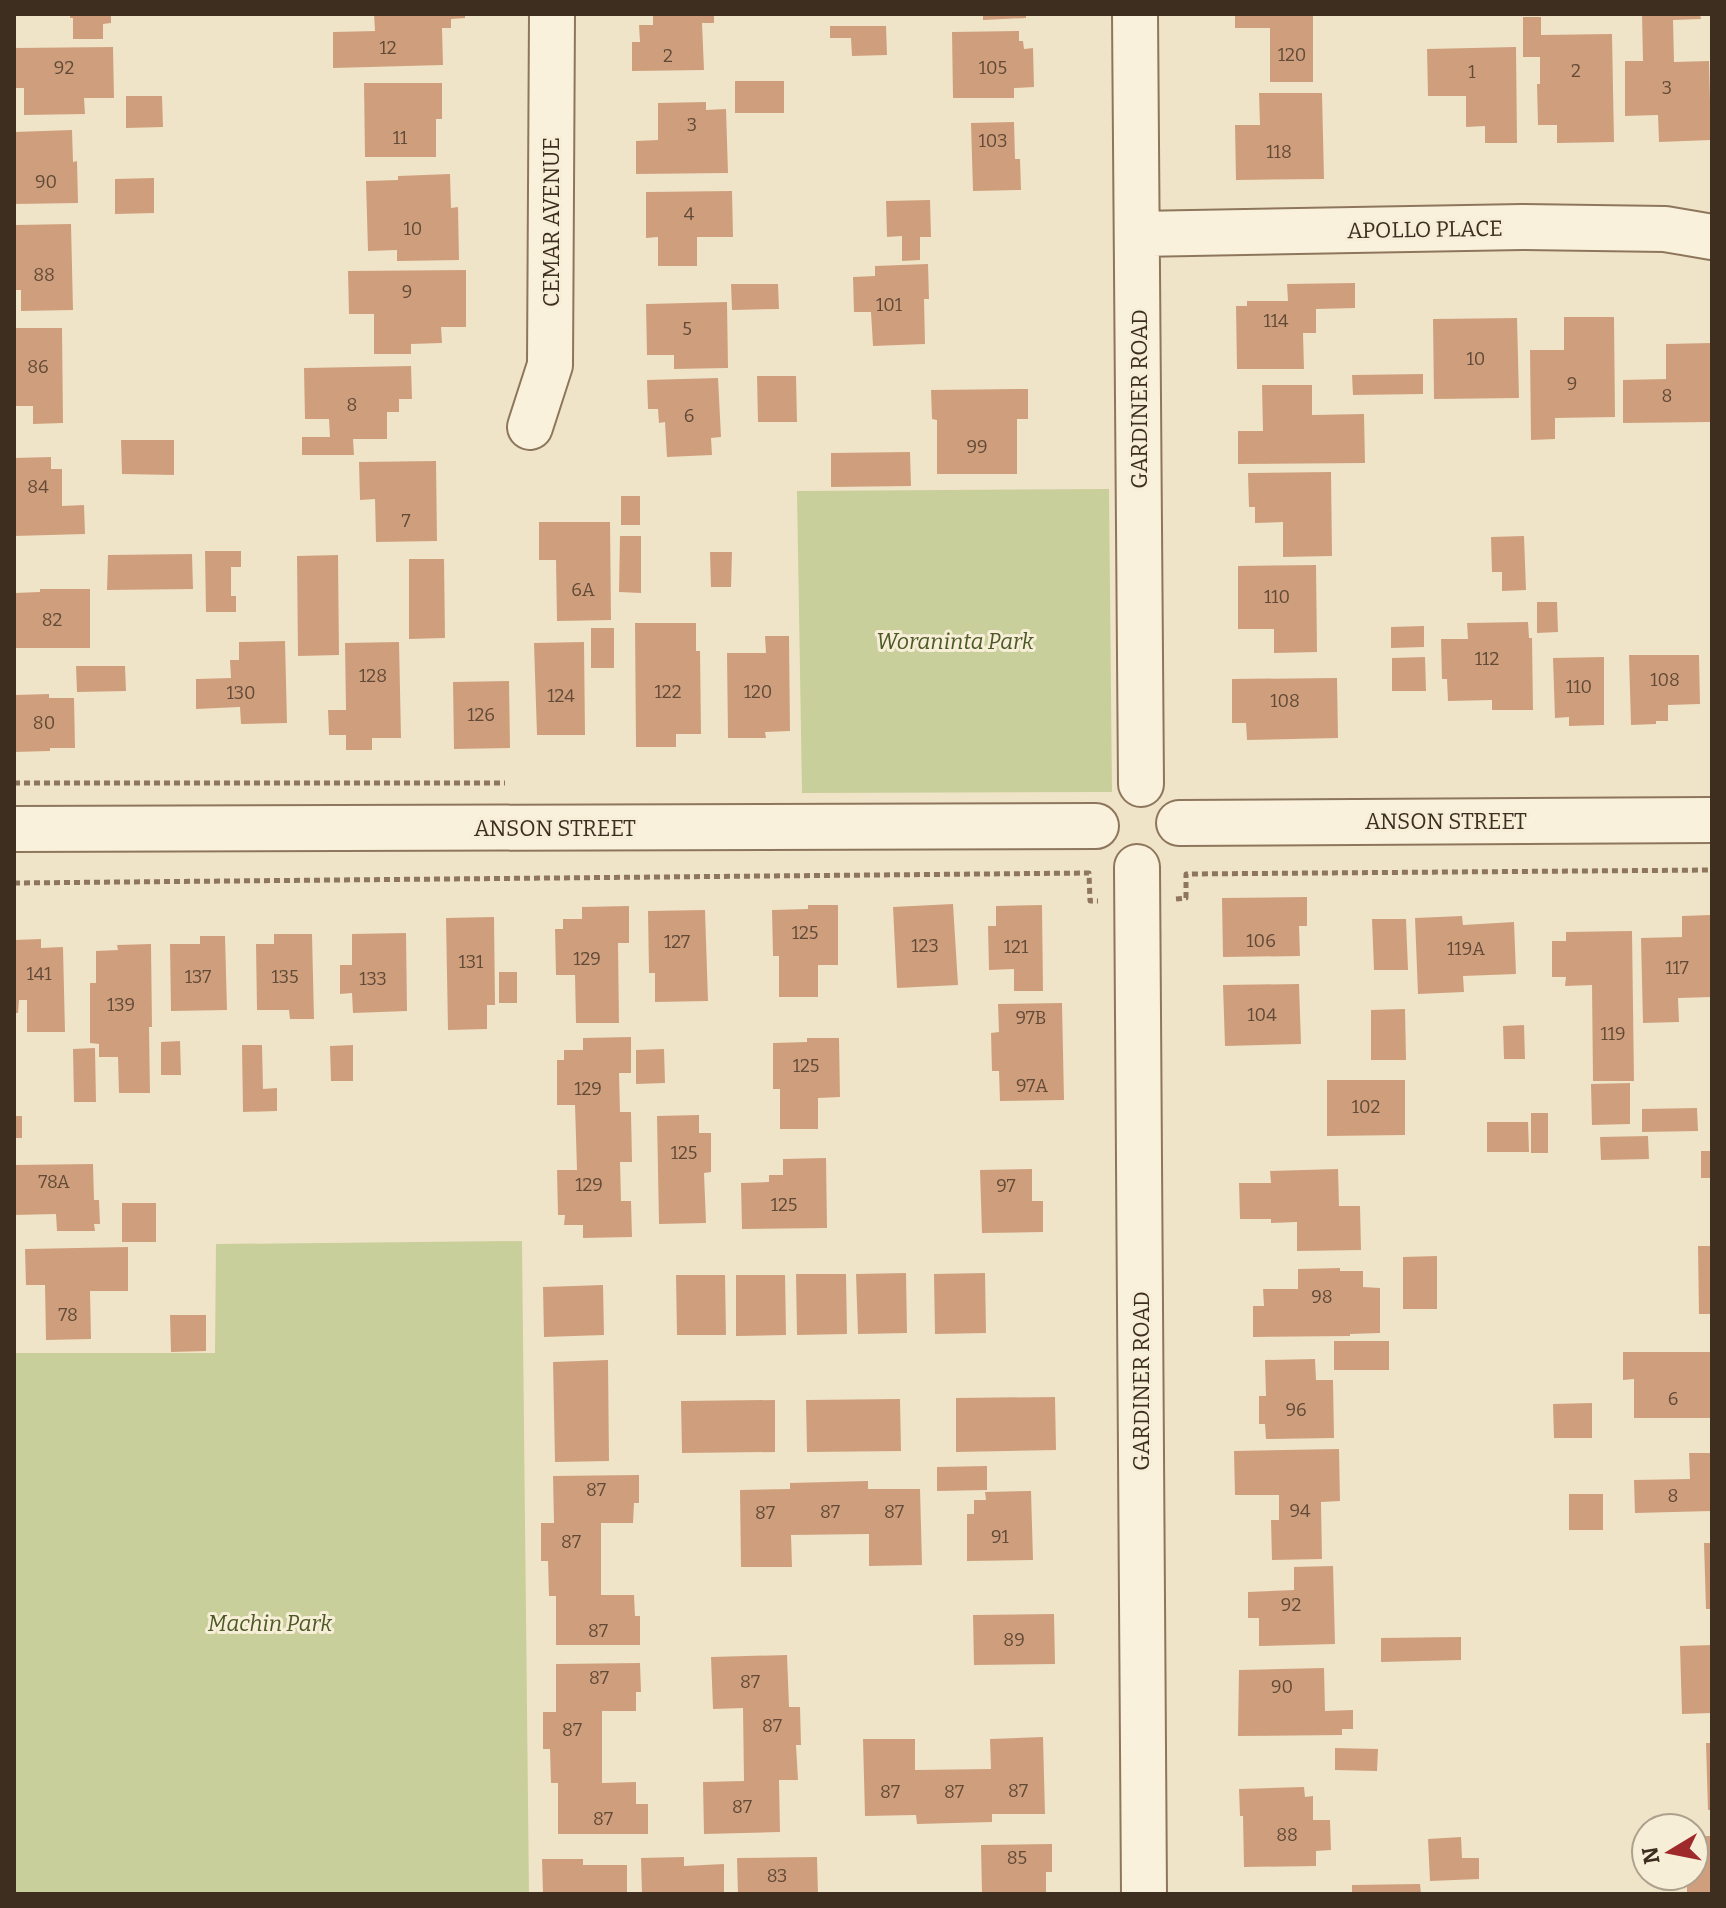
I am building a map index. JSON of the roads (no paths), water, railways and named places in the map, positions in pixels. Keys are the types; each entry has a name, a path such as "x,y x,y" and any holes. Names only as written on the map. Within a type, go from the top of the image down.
{"street":[{"name":"CEMAR AVENUE","path":"530,427 550,365 552,14"},
{"name":"GARDINER ROAD","path":"1135,14 1141,784"},
{"name":"APOLLO PLACE","path":"1138,234 1522,227 1665,229 1712,237"},
{"path":"1141,784 1166,795 1179,823 1177,842 1137,883 1099,842 1096,826 1099,811 1113,793 1141,784"},
{"name":"ANSON STREET","path":"1179,823 1712,820"},
{"name":"ANSON STREET","path":"14,829 1096,826"},
{"name":"GARDINER ROAD","path":"1137,883 1144,1894"}],"park label":[{"name":"Woraninta Park","path":"955,641"},
{"name":"Machin Park","path":"270,1623"}]}
